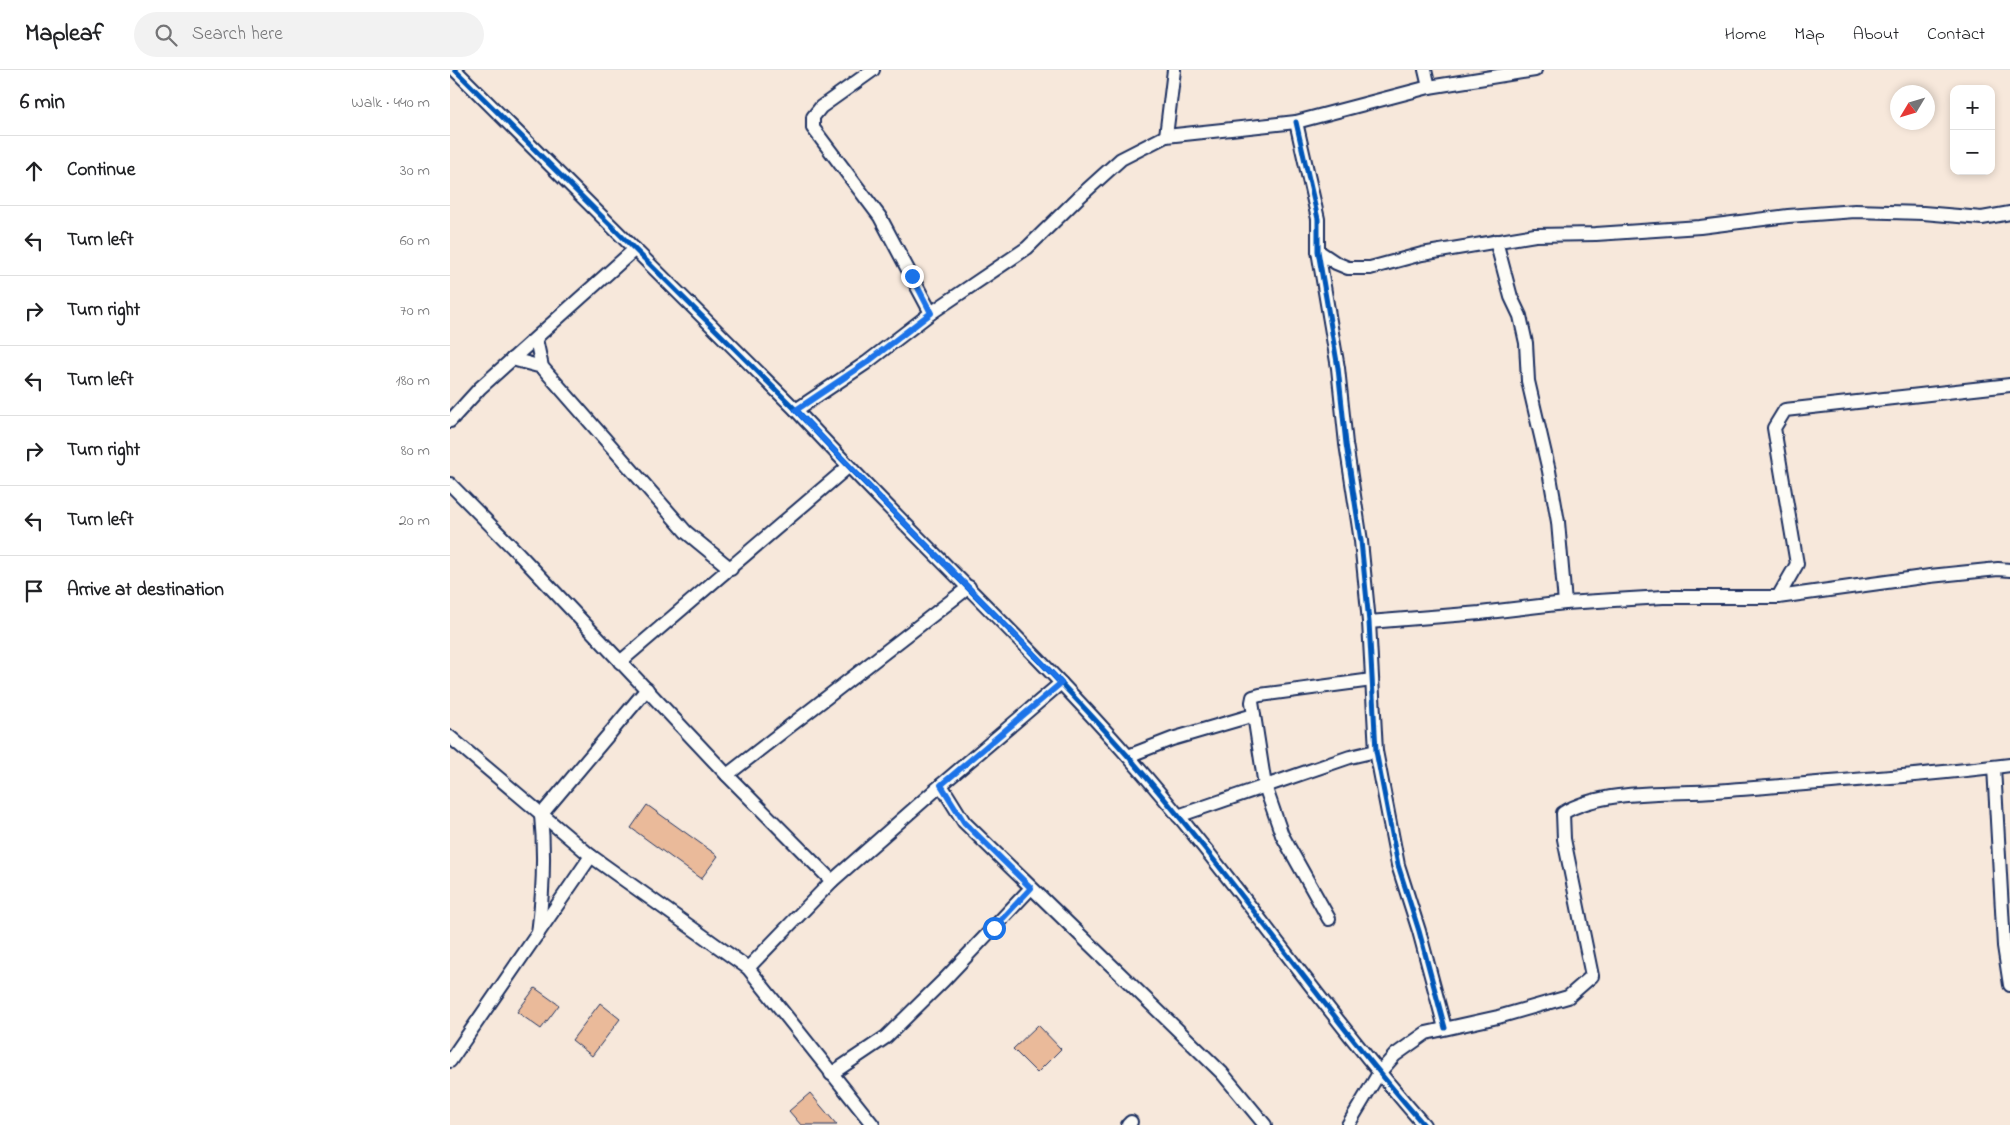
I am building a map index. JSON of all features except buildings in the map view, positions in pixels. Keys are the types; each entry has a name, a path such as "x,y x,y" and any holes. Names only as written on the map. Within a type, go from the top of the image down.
{"street":[{"path":"455,70 796,410 848,467 969,587 1061,683 1128,756 1178,816 1379,1073 1424,1125"},
{"path":"874,70 821,106 812,117 813,128 880,217 931,313"},
{"path":"1166,136 1174,70"},
{"path":"1425,70 1429,86"},
{"path":"796,410 866,363 931,313 1028,248 1078,198 1121,159 1166,136 1296,122 1429,86 1534,70"},
{"path":"1296,122 1318,220 1318,251 1338,368 1346,444 1361,541 1369,622 1376,751 1398,865 1419,931 1446,1028"},
{"path":"1318,251 1336,263 1348,268 1370,268 1422,254 1535,235 1596,234 1700,227 1788,216 1854,211 1922,213 1982,218 2010,213"},
{"path":"1496,241 1511,297 1520,316 1526,343 1528,381 1549,471 1558,522 1565,603"},
{"path":"450,422 480,388 636,249"},
{"path":"536,339 542,367 686,532 731,569"},
{"path":"512,359 542,367"},
{"path":"1778,597 1797,564 1774,428 1785,410 2010,385"},
{"path":"620,662 848,467"},
{"path":"450,484 519,554 727,775 832,881"},
{"path":"1369,622 1480,613 1565,603 1663,597 1778,597 1930,576 1998,569 2010,570"},
{"path":"727,775 969,587"},
{"path":"1329,920 1282,835 1265,786 1252,702 1253,698 1260,695 1372,680"},
{"path":"748,968 781,936 832,881 1061,683"},
{"path":"538,934 544,890 542,815 647,689"},
{"path":"1128,756 1172,739 1254,715"},
{"path":"450,737 591,856 748,968 873,1125"},
{"path":"1178,816 1350,757 1376,751"},
{"path":"1348,1125 1379,1073 1395,1055 1426,1033 1498,1017 1568,997 1592,976 1564,838 1563,813 1575,806 1617,796 1759,788 2010,766"},
{"path":"1994,767 2004,946 2010,986"},
{"path":"941,785 964,822 1222,1073 1265,1125"},
{"path":"450,1061 455,1043 538,934 591,856"},
{"path":"831,1074 886,1037 944,980 1031,888"}],"cycle path":[{"path":"455,70 796,410 1087,711 1166,800 1348,1034 1424,1125"},
{"path":"1296,122 1318,219 1318,251 1338,368 1346,444 1361,541 1369,622 1376,751 1398,865 1419,931 1445,1028"}],"route":[{"path":"912,276 931,313 866,363 796,410 848,467 969,587 1061,683 941,785 964,822 1031,888 994,928"}]}
